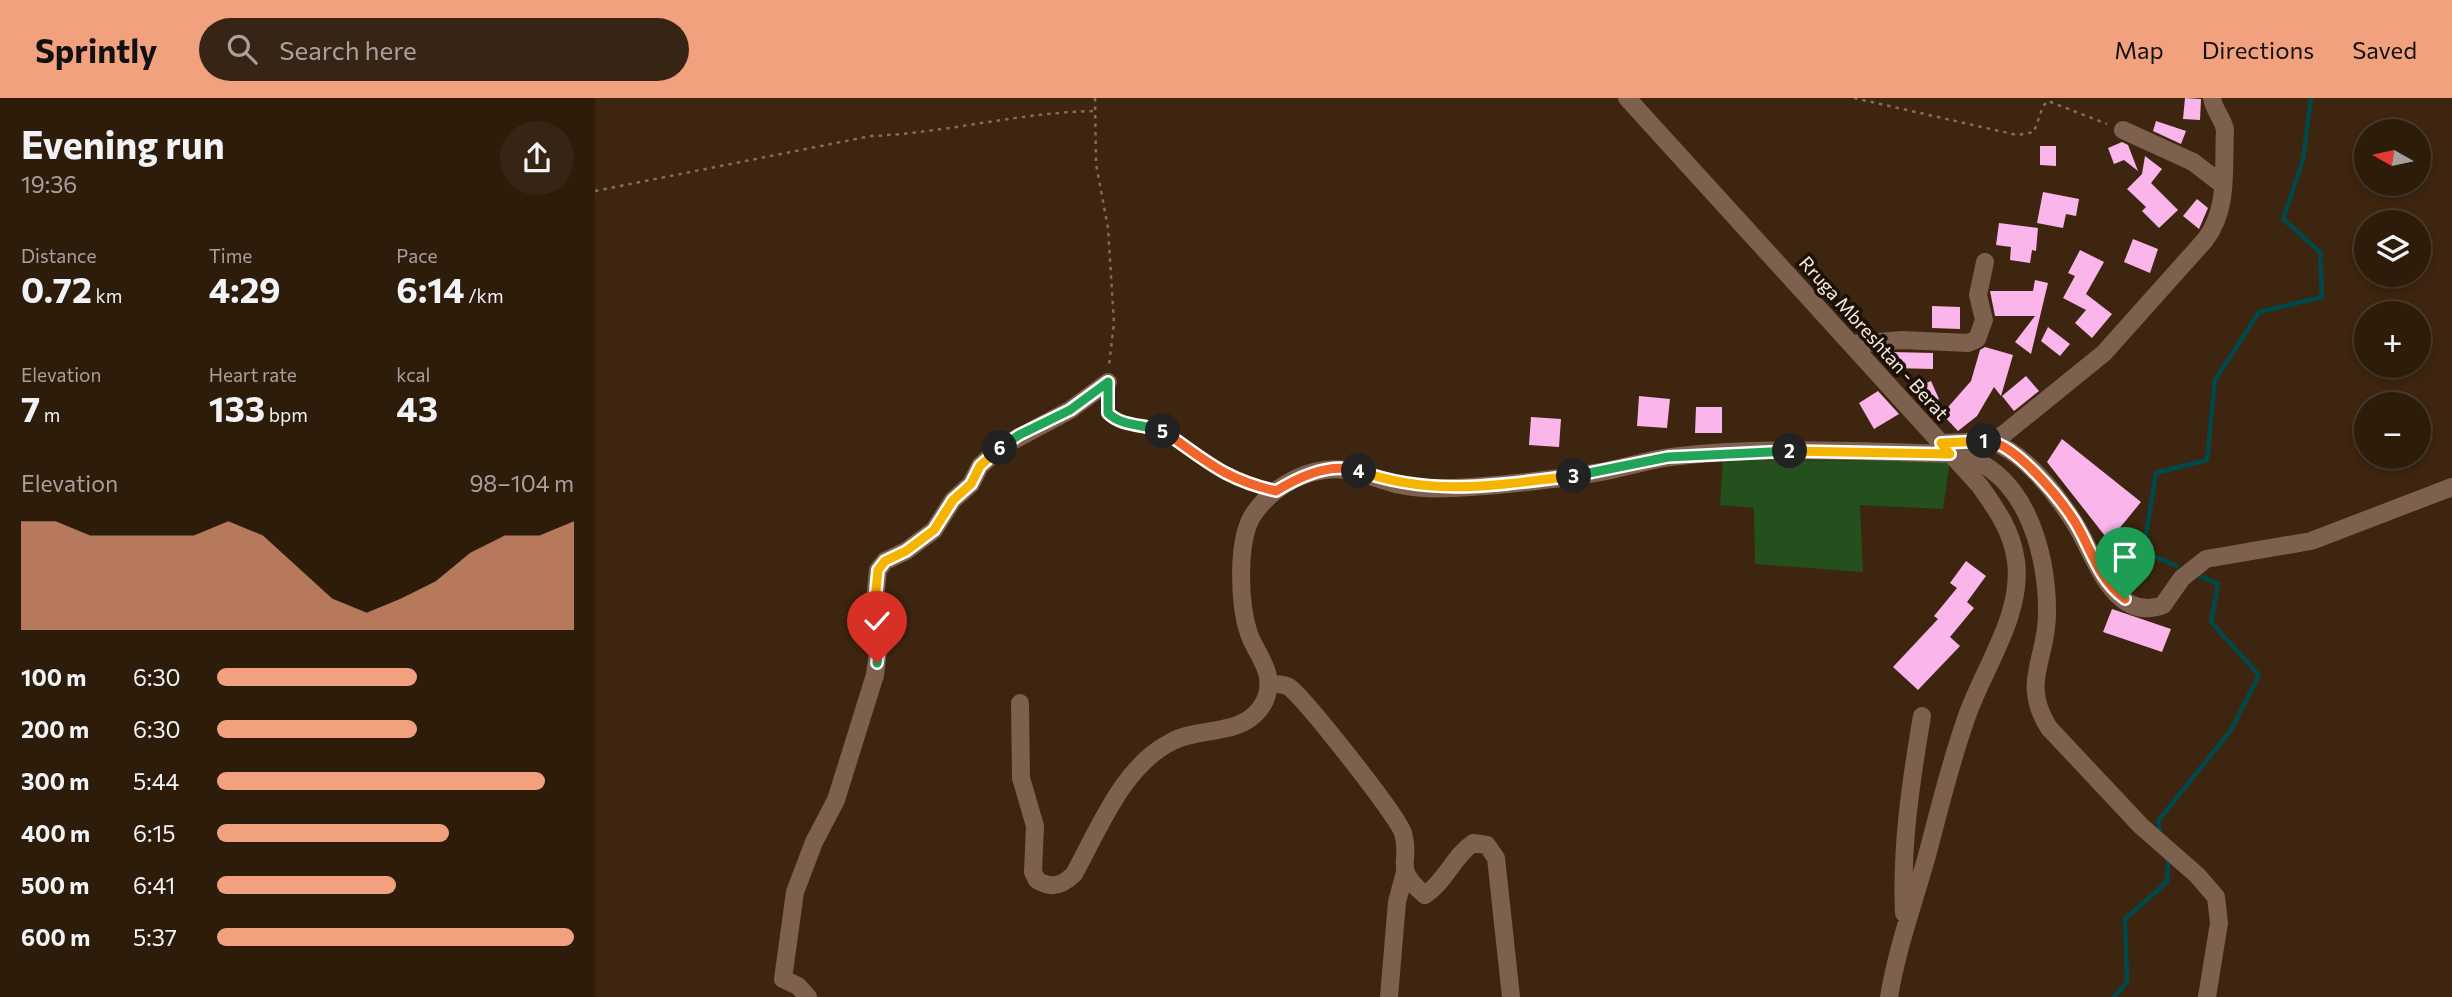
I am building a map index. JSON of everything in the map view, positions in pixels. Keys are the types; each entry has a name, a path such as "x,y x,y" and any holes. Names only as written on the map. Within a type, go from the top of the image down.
{"street":[{"name":"Rruga Mbreshtan - Berat","path":"1627,98 1652,130 1853,344 1980,486 2006,523 2016,562 2014,602 1967,714 1943,788 1925,860 1904,926 1889,997"},
{"path":"1020,703 1021,778 1035,826 1033,872 1037,880 1055,886 1066,883 1074,874 1113,803 1148,757 1171,741 1247,721 1268,694 1268,675 1249,632 1243,606 1242,561 1245,534 1254,513 1276,491 1295,479 1323,470 1350,469 1400,485 1429,489 1572,476 1668,457 1728,452 1946,449 1990,441 2004,434 2104,353 2216,226 2223,185 2225,130 2224,122 2214,109 2212,98"},
{"path":"2123,130 2193,162 2223,185"},
{"path":"1853,344 1902,340 1968,343 1976,339 1984,320 1978,295 1985,262"},
{"path":"808,997 799,986 783,979 787,936 795,892 814,842 836,800 875,675 880,636 874,609 878,570 885,561 906,551 934,530 944,511 971,484 980,466 1002,447 1070,410 1108,382"},
{"path":"1990,441 2004,446 2033,471 2074,521 2111,589 2140,608 2163,605 2182,578 2206,559 2311,541 2452,486"},
{"path":"1946,449 1977,459 1991,470 2029,513 2035,530 2047,613 2034,681 2035,698 2049,728 2141,826 2197,875 2216,897 2219,923 2207,997"},
{"path":"1268,683 1287,685 1334,737 1385,803 1403,833 1405,872 1397,902 1389,997"},
{"path":"1904,926 1902,877 1909,797 1922,716"},
{"path":"1405,872 1425,895 1438,887 1461,852 1473,843 1487,845 1496,858 1511,997"}],"path":[{"path":"1095,98 1096,164 1108,228 1114,323 1108,413 1117,422 1146,425 1164,432 1210,465 1241,483 1276,491"},
{"path":"1854,98 2017,135 2034,132 2043,106 2048,101 2057,102 2083,116 2123,130"},
{"path":"595,191 870,136 915,134 1051,111 1096,111"}],"green space":[{"path":"1723,460 1950,461 1943,509 1860,505 1863,572 1755,564 1754,508 1720,505"}],"building":[{"path":"2185,98 2201,99 2200,120 2183,119"},
{"path":"2156,121 2186,131 2181,144 2153,131"},
{"path":"2122,142 2128,145 2138,171 2124,160 2114,164 2108,148"},
{"path":"2040,146 2056,146 2056,166 2040,165"},
{"path":"2145,156 2162,169 2151,183 2178,210 2159,228 2142,211 2146,207 2127,189 2142,174"},
{"path":"2043,192 2079,199 2076,216 2066,214 2063,228 2037,223"},
{"path":"2197,199 2208,208 2199,229 2183,216"},
{"path":"1999,223 2038,228 2036,251 2032,250 2030,263 2010,260 2011,247 1996,245"},
{"path":"2133,239 2158,249 2150,273 2124,262"},
{"path":"2080,250 2104,262 2086,294 2112,314 2092,338 2075,323 2086,310 2063,298 2075,276 2068,273"},
{"path":"2035,280 2048,283 2031,354 2015,342 2035,316 1995,316 1990,291 2033,291"},
{"path":"1932,306 1960,307 1960,329 1932,328"},
{"path":"2048,327 2070,344 2060,356 2041,341"},
{"path":"1985,347 2013,355 2001,396 1994,387 1977,416 1958,431 1942,414 1971,381 1980,350"},
{"path":"1892,352 1933,353 1933,369 1892,368"},
{"path":"2026,376 2039,391 2014,411 2002,396"},
{"path":"1931,381 1939,399 1926,405 1918,387"},
{"path":"1878,391 1899,414 1874,429 1859,403"},
{"path":"1639,396 1670,399 1667,428 1637,426"},
{"path":"1696,407 1722,407 1722,433 1695,433"},
{"path":"1531,417 1561,419 1559,447 1529,445"},
{"path":"2062,439 2141,502 2109,541 2047,462"},
{"path":"1966,561 1986,576 1967,602 1974,608 1950,637 1960,646 1918,690 1893,667 1938,619 1934,616 1957,588 1950,583"},
{"path":"2112,609 2171,629 2162,652 2103,632"}],"waterway":[{"path":"2177,566 2143,552 2156,473 2207,460 2215,380 2259,312 2322,297 2320,252 2283,219 2303,160 2311,98"},
{"path":"2160,829 2158,821 2231,730 2259,675 2211,622 2218,584 2200,576"},
{"path":"2114,997 2127,982 2125,919 2167,882 2168,862"}],"route":[{"path":"877,663 880,636 874,596 878,570 885,561 906,551 934,530 944,511 971,484 980,466 1002,447 1019,435 1070,410 1108,382 1108,413 1117,422 1146,425 1164,432 1210,465 1241,483 1276,491 1295,479 1323,470 1350,469 1400,485 1429,489 1572,476 1668,457 1728,452 1950,454 1941,443 1990,441 2004,446 2033,471 2074,521 2111,589 2125,599"}]}
